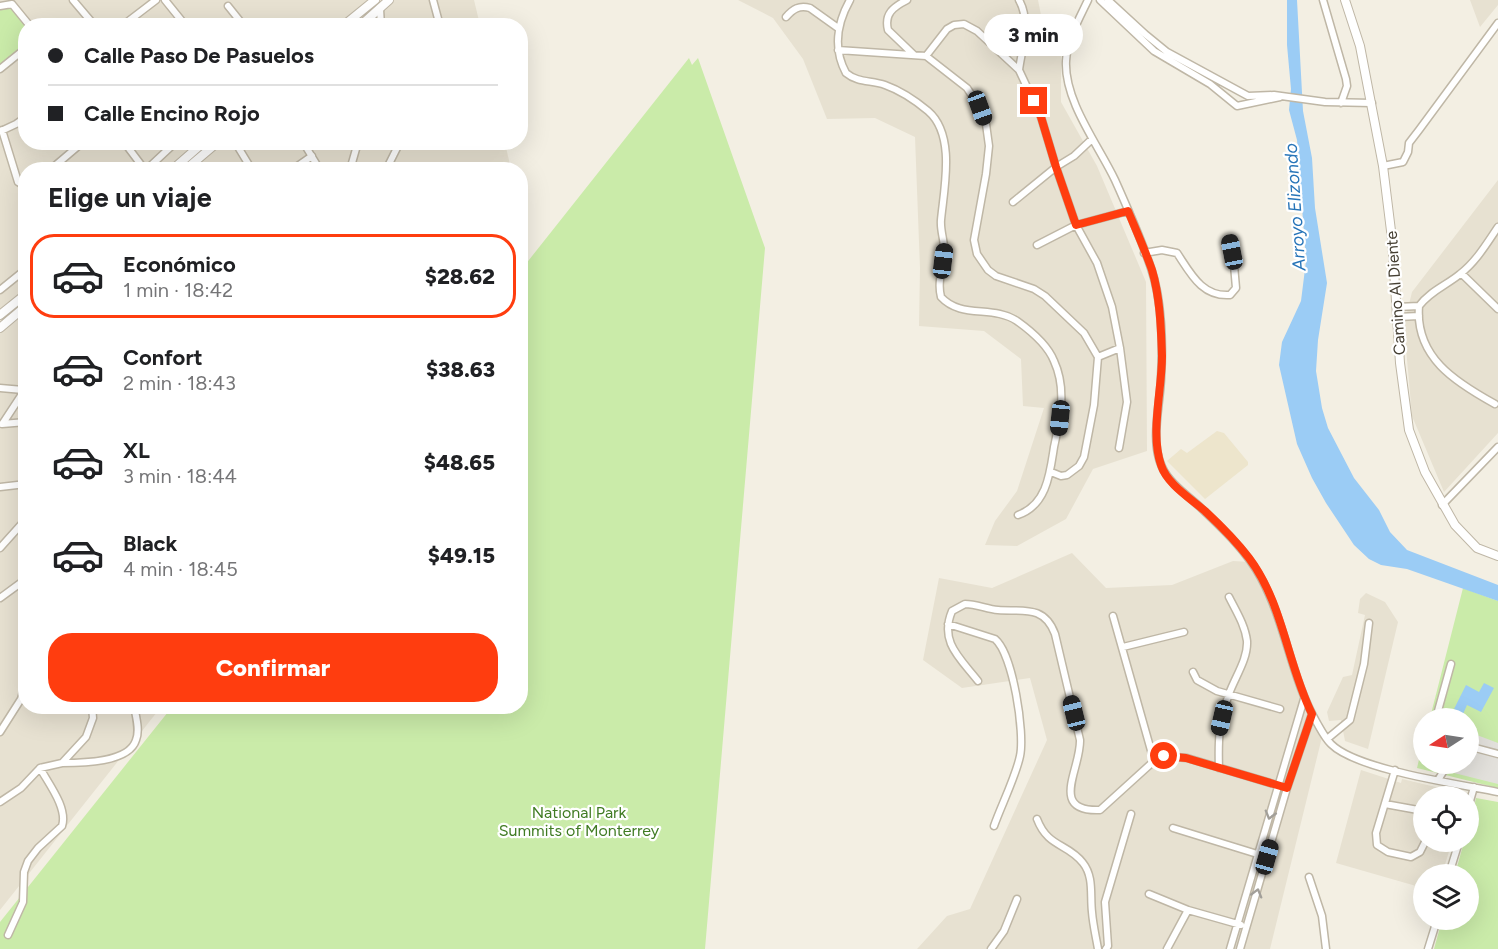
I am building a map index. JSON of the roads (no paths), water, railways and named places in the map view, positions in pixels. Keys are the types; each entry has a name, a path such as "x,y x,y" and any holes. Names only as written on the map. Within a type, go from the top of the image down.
{"street":[{"path":"132,18 156,0"},
{"path":"165,0 180,18"},
{"path":"353,18 375,0"},
{"path":"369,18 388,0"},
{"path":"433,0 438,18"},
{"path":"850,0 842,13 838,28 838,50 846,73 851,78 883,84 895,89 926,109 939,123 943,135 946,169 941,222 945,248 940,280 941,297 955,308 984,310 1006,316 1017,322 1048,349 1055,363 1059,376 1061,404 1051,472 1037,502 1018,515"},
{"path":"907,0 889,12 886,17 887,25 888,30 914,55"},
{"path":"1019,0 1026,24 1019,70"},
{"path":"1088,0 1073,32 1066,60 1069,85 1091,140 1114,178 1152,270 1158,303 1162,356 1156,447 1162,469 1207,513 1248,557 1255,568 1276,610 1304,698 1327,739 1342,752 1395,770 1469,786"},
{"path":"1100,0 1143,36 1167,52 1248,96 1274,95 1314,101 1372,103"},
{"path":"1108,0 1166,59 1210,84 1237,106 1283,97"},
{"path":"1323,0 1346,79 1345,94 1341,103"},
{"name":"Camino Al Diente","path":"1345,0 1360,46 1383,166 1395,261 1400,363 1409,430 1416,452 1442,505 1459,530 1477,548 1498,556"},
{"path":"78,1 90,18"},
{"path":"0,6 8,3 15,6 24,18"},
{"path":"228,6 238,18"},
{"path":"786,17 796,8 806,6 838,28"},
{"path":"380,9 381,18"},
{"path":"1383,166 1403,162 1413,136 1498,23"},
{"path":"926,56 947,29 954,25 964,24 977,31 1019,70 1041,117 1076,225 1097,263 1112,307 1127,402 1119,448"},
{"path":"838,50 926,56 974,96 986,124 989,146 974,240 977,254 982,264 996,276 1034,289 1045,296 1084,333 1098,357 1094,405 1084,457 1079,466 1067,475 1061,476 1051,472"},
{"path":"0,69 18,54"},
{"path":"1225,97 1233,89"},
{"path":"1247,105 1248,96"},
{"path":"18,123 1,130 18,182"},
{"path":"1013,202 1056,167 1074,156 1091,140"},
{"path":"59,162 74,150"},
{"path":"154,162 167,150"},
{"path":"181,162 195,150"},
{"path":"194,162 209,150"},
{"path":"308,150 315,162"},
{"path":"303,162 312,156"},
{"path":"1037,245 1076,225 1128,211"},
{"path":"1495,404 1455,379 1436,362 1419,328 1419,306 1429,295 1461,274 1484,248 1498,227"},
{"path":"1144,253 1162,250 1177,253 1206,291 1221,296 1230,295 1236,288 1230,240"},
{"path":"1461,274 1498,309"},
{"path":"0,290 18,275"},
{"path":"0,315 18,300"},
{"path":"1397,307 1419,306"},
{"path":"0,328 18,313"},
{"path":"1397,317 1419,316"},
{"path":"1098,357 1120,348"},
{"path":"0,388 18,389"},
{"path":"2,424 18,399"},
{"path":"2,424 18,423"},
{"path":"1442,505 1498,447"},
{"path":"0,487 18,485"},
{"path":"0,548 18,528"},
{"path":"0,598 18,585"},
{"path":"1219,768 1218,735 1247,645 1244,628 1229,597"},
{"path":"978,681 948,640 948,624 952,611 965,604 997,610 1026,609 1033,611 1051,626 1055,634 1080,740 1080,753 1070,791 1072,800 1079,808 1087,811 1100,810 1154,761 1164,756 1178,756 1287,788"},
{"path":"1113,616 1154,761"},
{"path":"1327,739 1347,724 1352,715 1364,664 1369,623"},
{"path":"948,624 995,639 999,643 1008,665 1018,704 1020,755 994,826"},
{"path":"1123,647 1184,632"},
{"path":"1439,708 1451,664"},
{"path":"1193,672 1197,680 1203,684 1229,695 1280,709"},
{"path":"1230,949 1304,698"},
{"path":"0,732 18,704"},
{"path":"62,763 86,736 93,714"},
{"path":"0,802 21,788 40,768 62,763 85,763 117,756 130,750 137,736 135,714"},
{"path":"1240,949 1287,788 1312,714"},
{"path":"1479,749 1498,754"},
{"path":"8,935 22,902 24,872 28,861 64,822 61,808 40,768"},
{"path":"1395,770 1376,834 1376,842 1379,848 1411,857 1420,852"},
{"path":"1438,780 1442,774"},
{"path":"1479,788 1498,792"},
{"path":"1385,804 1413,809"},
{"path":"1106,949 1108,945 1106,902 1131,814"},
{"path":"1037,819 1044,835 1078,857 1088,870 1098,949"},
{"path":"1173,828 1267,857"},
{"path":"1309,877 1322,916 1326,949"},
{"path":"1149,894 1188,910 1247,926"},
{"path":"991,949 1004,931 1017,899"},
{"path":"1167,949 1188,910"},
{"path":"1428,949 1434,930"}],"water":[{"path":"1287,0 1297,0 1303,111 1312,158 1315,208 1327,283 1318,340 1316,371 1328,428 1354,478 1379,510 1390,532 1407,550 1498,585 1498,601 1407,569 1381,565 1369,559 1354,545 1326,503 1297,444 1279,365 1282,342 1301,301 1306,261 1297,140 1289,110 1291,89 1287,45"},
{"path":"1484,683 1494,688 1481,712 1479,708 1467,705 1466,708 1454,708 1466,685 1479,692"}],"water label":[{"name":"Arroyo Elizondo","path":"1295,207"}],"park label":[{"name":"National Park Summits of Monterrey","path":"579,821"}]}
